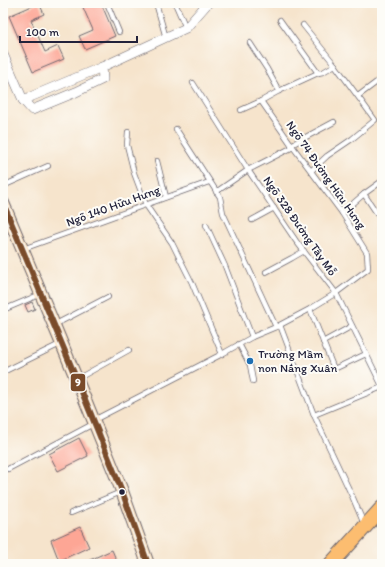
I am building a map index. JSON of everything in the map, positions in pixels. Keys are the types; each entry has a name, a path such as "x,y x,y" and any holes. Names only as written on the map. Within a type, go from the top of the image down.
{"main road":[{"path":"4,205 122,491 148,564"},
{"path":"331,564 382,508"}],"street":[{"path":"23,100 102,67 186,28 208,3"},
{"path":"3,54 23,100 32,110 103,79 102,67"}],"lane":[{"path":"107,3 119,32"},
{"path":"156,3 166,38"},
{"path":"175,3 186,28"},
{"path":"280,20 318,73"},
{"path":"303,25 335,65 375,120 352,140 327,156 311,170"},
{"path":"250,43 280,91"},
{"path":"241,110 335,65"},
{"path":"71,80 76,92"},
{"path":"358,96 378,81 382,81"},
{"name":"Ngõ 328 Đường Tây Mỗ","path":"193,82 248,170 304,251 336,293 382,386"},
{"name":"Ngõ 74 Đường Hữu Hưng","path":"8,469 252,337 278,326 310,309 336,293 368,269 368,253 342,213 292,146 261,101"},
{"path":"216,192 248,170 334,122"},
{"path":"176,129 220,197 223,213 278,326 314,415 365,527"},
{"path":"128,132 127,145 134,173 146,205 172,243 192,283 222,354"},
{"path":"157,161 166,197"},
{"path":"3,186 48,166"},
{"path":"342,213 382,181"},
{"name":"Ngõ 140 Hữu Hưng","path":"22,249 209,182"},
{"path":"364,194 382,221"},
{"path":"252,220 274,208"},
{"path":"206,225 225,266 252,337"},
{"path":"266,272 304,251"},
{"path":"3,310 41,294"},
{"path":"54,325 108,297"},
{"path":"310,309 334,369 366,354"},
{"path":"323,342 352,326"},
{"path":"3,372 62,343"},
{"path":"239,344 250,365 253,381"},
{"path":"76,378 129,350"},
{"path":"314,415 382,386"},
{"path":"71,513 122,491"}],"building":[{"path":"39,3 44,14 31,20 45,52 58,46 64,59 33,72 9,16"},
{"path":"81,3 101,3 115,36 85,49 79,36 93,30"},
{"path":"32,302 35,309 28,312 25,305"},
{"path":"79,438 88,456 58,471 49,454"},
{"path":"80,527 89,547 59,561 51,540"},
{"path":"112,550 118,564 81,564"}],"transit line":[{"name":"9","path":"3,203 122,491 148,564"}],"place":[{"name":"Trường Mầm non Nắng Xuân","path":"250,361"}]}
